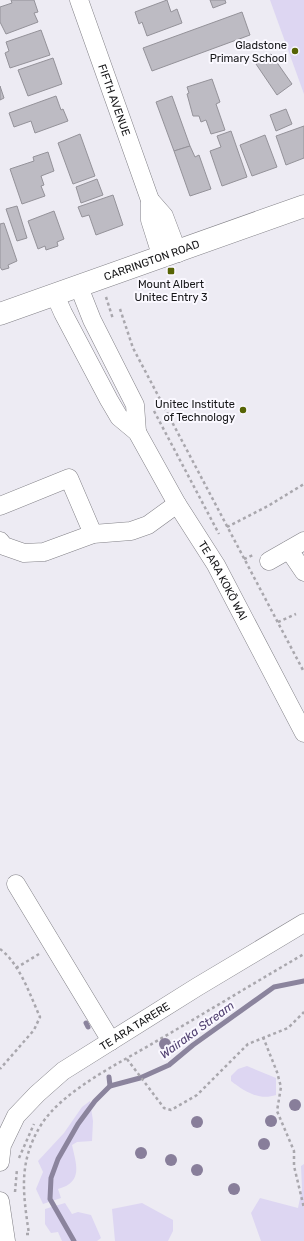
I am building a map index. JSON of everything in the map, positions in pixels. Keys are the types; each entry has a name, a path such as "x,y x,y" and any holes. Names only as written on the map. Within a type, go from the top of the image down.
{"main road":[{"name":"CARRINGTON ROAD","path":"0,314 101,280 304,206"}],"street":[{"name":"FIFTH AVENUE","path":"79,0 150,200 150,220 170,255"},
{"name":"TE ARA KOKŌ WAI","path":"80,287 92,320 135,405 137,432"},
{"name":"TE ARA KOKŌ WAI","path":"55,295 63,313 119,417 137,432 178,504 216,565 304,733"},
{"path":"0,506 69,478 93,534"},
{"path":"0,541 4,546 24,554 44,552 93,534 131,531 148,525 178,504"},
{"path":"269,561 296,546 304,572"},
{"path":"16,884 111,1041"},
{"name":"TE ARA TARERE","path":"0,1162 2,1145 16,1116 37,1094 63,1071 209,979 304,923"},
{"path":"8,1198 18,1237"}],"path":[{"path":"101,280 114,324"},
{"path":"120,309 133,348 304,672"},
{"path":"152,408 222,539"},
{"path":"227,528 268,506 304,484"},
{"path":"278,622 296,614"},
{"path":"16,968 53,945"},
{"path":"0,949 5,953 16,968 40,1017 34,1030 0,1069"},
{"path":"18,1237 29,1234 23,1194 25,1162 41,1126 59,1103 127,1059 304,954"},
{"path":"127,1059 164,1108 171,1110 197,1095 248,1044 288,1028 304,1012"},
{"path":"263,1037 281,1087 277,1111 294,1151 294,1166 304,1208"},
{"path":"18,1161 35,1122"},
{"path":"8,1198 17,1166"},
{"path":"18,1237 25,1239"}],"shaded area":[{"name":"Gladstone Primary School","path":"270,0 304,0 304,94"},
{"path":"247,1066 276,1078 276,1095 270,1097 258,1096 246,1091 231,1081 231,1076 238,1069"},
{"path":"90,1101 93,1121 92,1141 77,1142 72,1145 76,1165 75,1177 72,1182 58,1189 61,1198 43,1204 36,1189 43,1172 38,1161 64,1133 82,1107"},
{"path":"304,1164 304,1241 261,1241 251,1213 260,1198 298,1208 302,1189 301,1166"},
{"path":"65,1203 72,1214 78,1212 91,1215 101,1238 97,1241 62,1241 58,1232 51,1233 45,1224 45,1209"},
{"path":"142,1203 173,1220 173,1231 168,1241 115,1241 112,1209"}],"building":[{"path":"11,0 34,0 38,12 34,13 38,22 6,34 0,22 0,7 12,3"},
{"path":"167,0 171,12 177,9 182,23 147,36 142,22 139,24 135,12"},
{"path":"210,0 225,0 226,3 213,8"},
{"path":"242,12 250,35 152,71 143,48"},
{"path":"41,30 50,55 10,68 5,53 9,51 6,42"},
{"path":"271,54 292,84 277,95 256,64"},
{"path":"53,58 62,84 28,96 18,70"},
{"path":"212,79 220,102 216,104 225,130 211,134 206,120 201,122 199,116 193,116 187,94 189,93 187,87"},
{"path":"0,86 4,98 0,100"},
{"path":"56,96 61,110 63,109 68,121 35,133 31,121 14,127 9,113"},
{"path":"172,96 190,146 174,151 156,102"},
{"path":"286,109 292,124 276,131 270,115"},
{"path":"304,126 304,158 286,165 276,136"},
{"path":"231,131 247,177 222,186 210,151 221,147 217,136"},
{"path":"80,134 95,176 73,184 58,143"},
{"path":"265,135 277,167 252,176 240,145"},
{"path":"190,146 195,157 199,155 211,189 190,196 174,151"},
{"path":"48,152 54,171 41,176 44,185 41,186 45,196 22,204 10,169 34,161 33,157"},
{"path":"97,179 103,195 81,203 76,187"},
{"path":"113,195 123,225 96,235 89,215 82,217 78,207"},
{"path":"17,206 27,238 17,241 6,209"},
{"path":"54,211 64,239 57,242 58,246 46,250 45,246 38,249 28,221"},
{"path":"4,223 17,261 8,265 9,268 2,270 0,267 0,224"}],"waterway":[{"name":"Wairaka Stream","path":"74,1241 50,1199 51,1178 58,1159 78,1124 95,1101 110,1086 140,1078 169,1065 193,1045 274,987 304,981"},
{"path":"86,1023 88,1027"},
{"path":"109,1077 110,1086"}],"place":[{"name":"Gladstone Primary School","path":"295,51"},
{"name":"Mount Albert Unitec Entry 3","path":"171,271"},
{"name":"Unitec Institute of Technology","path":"243,410"}]}
